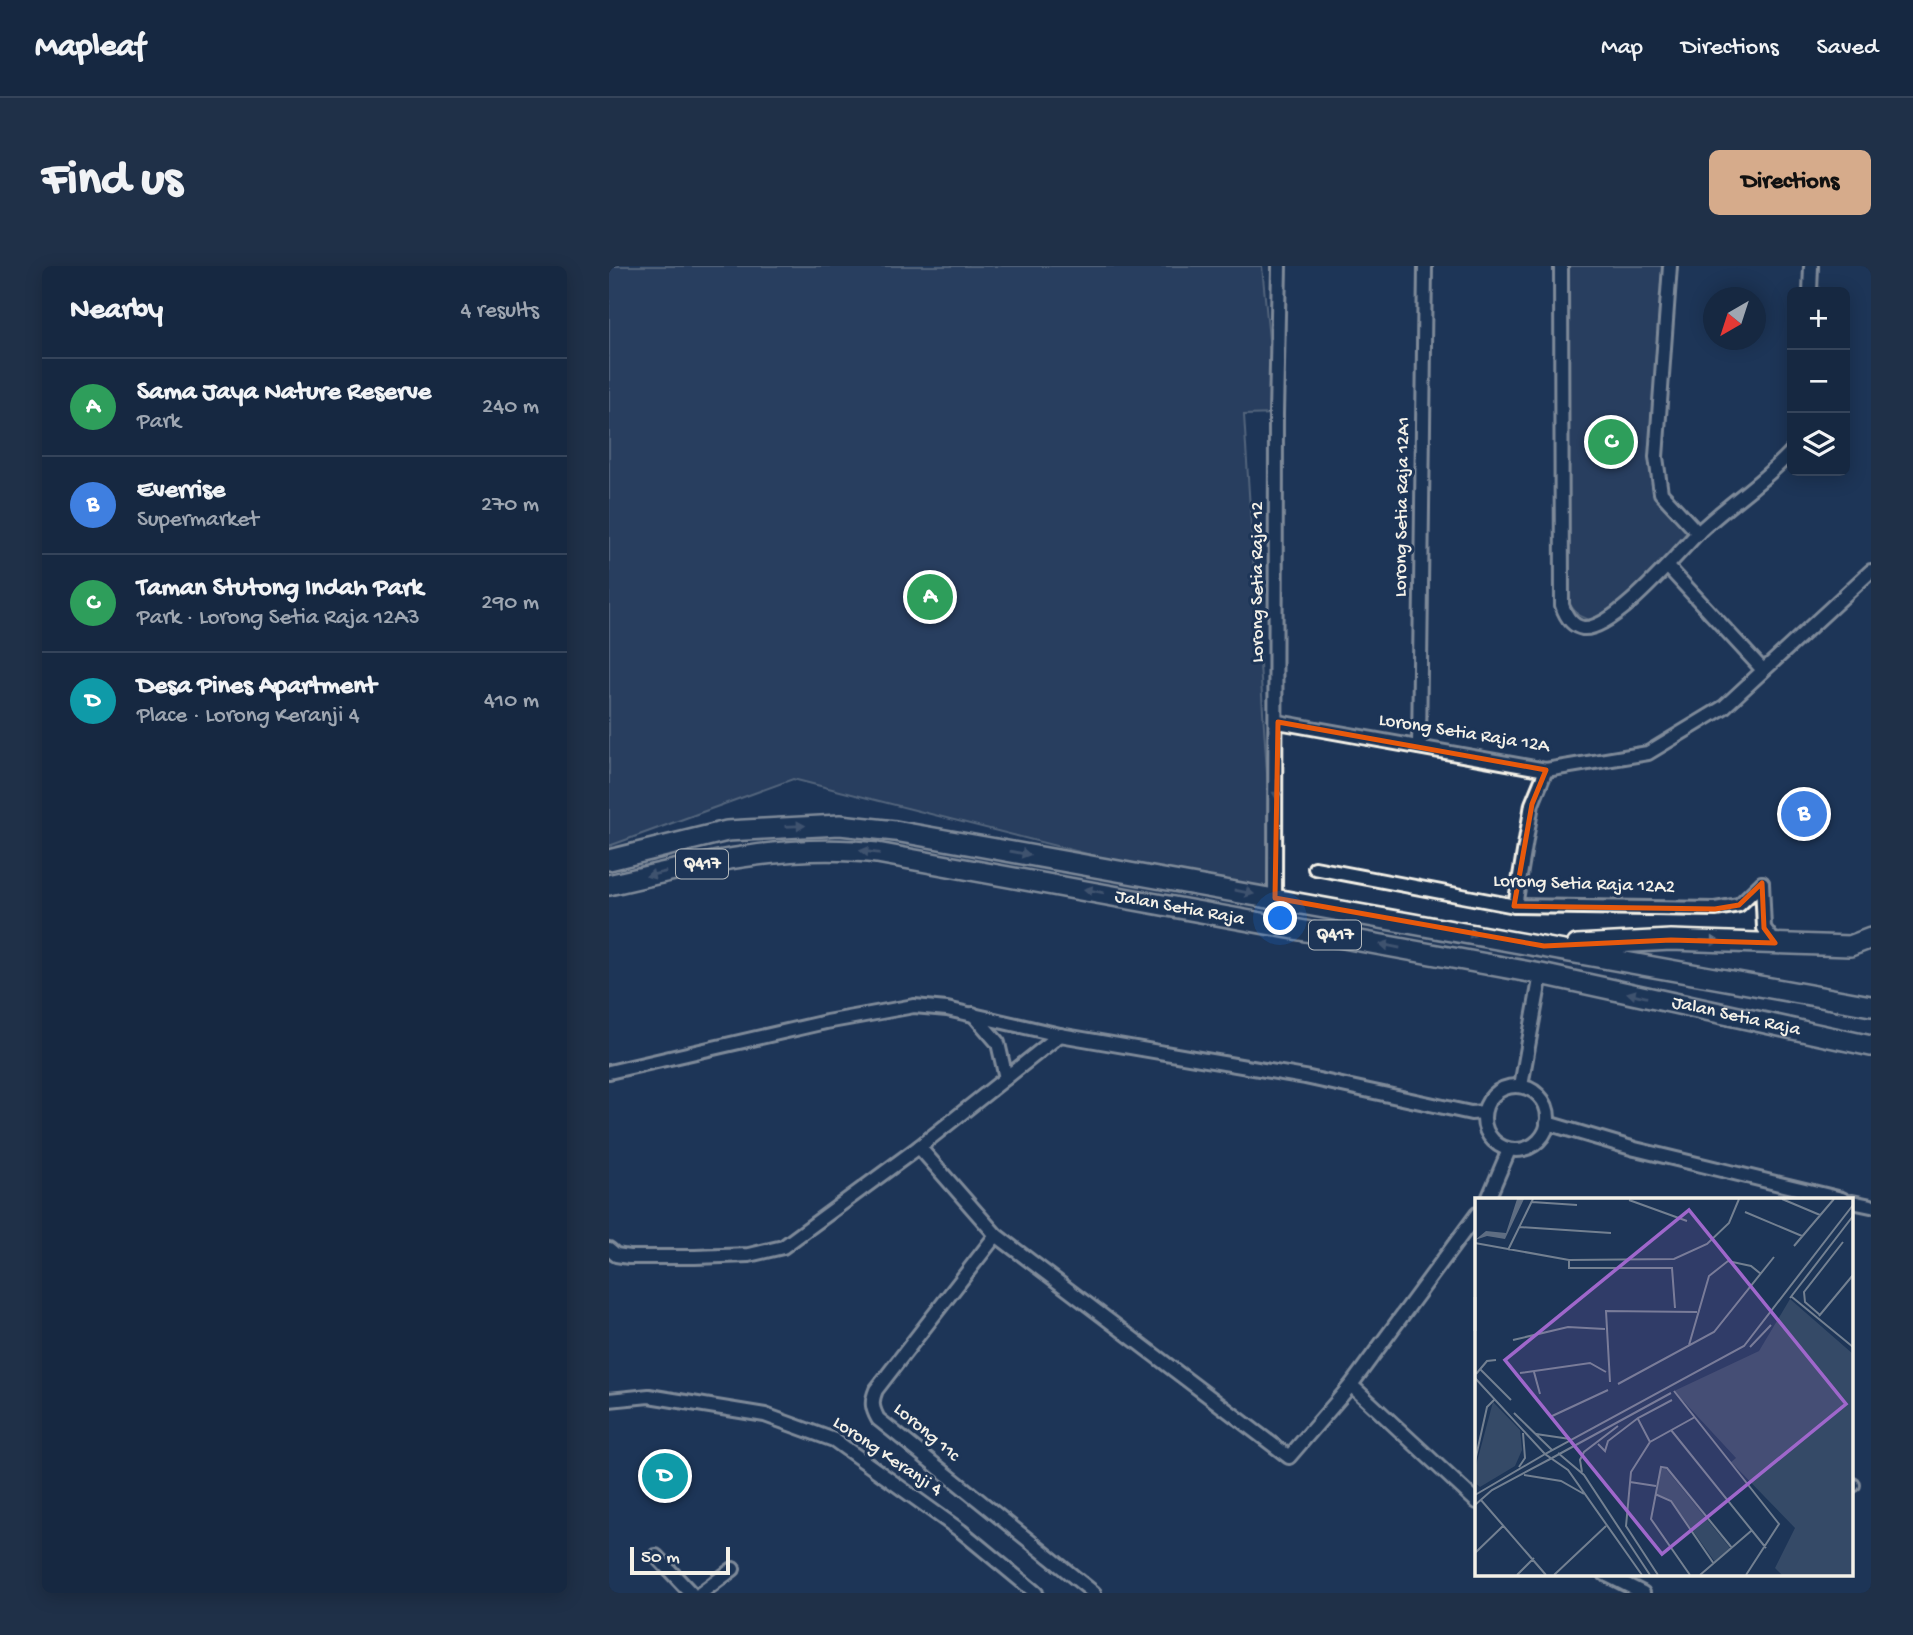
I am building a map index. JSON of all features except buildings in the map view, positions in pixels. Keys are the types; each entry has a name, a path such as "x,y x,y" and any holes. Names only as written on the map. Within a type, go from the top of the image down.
{"highway":[{"name":"Jalan Setia Raja","path":"609,860 727,831 840,825 895,831 1871,1006"},
{"path":"727,831 741,843 781,842 796,849"},
{"name":"Jalan Setia Raja","path":"609,885 699,865 796,849 837,848 950,864 1541,974 1871,1046"},
{"path":"1544,946 1671,940 1850,946 1871,938"}],"street":[{"name":"Lorong Setia Raja 12","path":"1275,898 1279,266"},
{"name":"Lorong Setia Raja 12A1","path":"1419,747 1425,266"},
{"path":"1561,266 1565,613 1583,628 1601,623 1668,567 1698,533 1787,455"},
{"path":"1670,266 1657,457 1661,493 1698,533"},
{"path":"1809,287 1811,266"},
{"path":"1668,567 1762,669"},
{"name":"Lorong Setia Raja 12A","path":"1278,722 1546,770 1648,753 1724,707 1871,571"},
{"path":"1515,906 1532,804 1546,770"},
{"name":"Lorong Setia Raja 12A2","path":"1315,868 1515,906 1715,909 1739,905 1762,883 1764,928 1775,943"},
{"path":"1521,1086 1541,974"},
{"path":"609,1072 914,1006 974,1014 1060,1035 1305,1077 1471,1113 1484,1112"},
{"path":"974,1014 998,1043 1006,1078"},
{"path":"609,1249 616,1255 629,1257 695,1258 749,1255 783,1247 919,1147 1060,1035"},
{"path":"1521,1086 1541,1098 1548,1124 1540,1139 1527,1149 1509,1150 1494,1143 1485,1129 1484,1112 1491,1097 1504,1088 1521,1086"},
{"path":"1548,1124 1635,1149 1838,1198"},
{"path":"919,1147 996,1235 1289,1457 1351,1385 1475,1217"},
{"path":"1491,1198 1509,1150"},
{"path":"1853,1202 1871,1206"},
{"name":"Lorong 11c","path":"996,1235 876,1390 872,1400 873,1410 878,1419 1094,1593"},
{"path":"1351,1385 1475,1500"},
{"name":"Lorong Keranji 4","path":"609,1399 649,1396 765,1415 834,1440 961,1531 1036,1593"},
{"path":"656,1556 691,1593"},
{"path":"701,1593 733,1569"},
{"path":"1609,1576 1643,1593"}],"highlighted area":[{"path":"1278,722 1546,770 1532,804 1514,906 1715,909 1739,905 1762,883 1764,928 1775,943 1671,940 1544,946 1275,898"}],"shaded area":[{"path":"609,266 1262,266 1276,414 1244,415 1275,898 1221,888 793,779 609,846"},
{"path":"1565,266 1667,266 1660,493 1688,531 1631,593 1604,613 1589,620 1578,615 1569,604"}],"place":[{"name":"Taman Stutong Indah Park","path":"1611,442"},
{"name":"Sama Jaya Nature Reserve","path":"930,597"},
{"name":"Everrise","path":"1804,814"},
{"name":"Desa Pines Apartment","path":"665,1476"}]}
